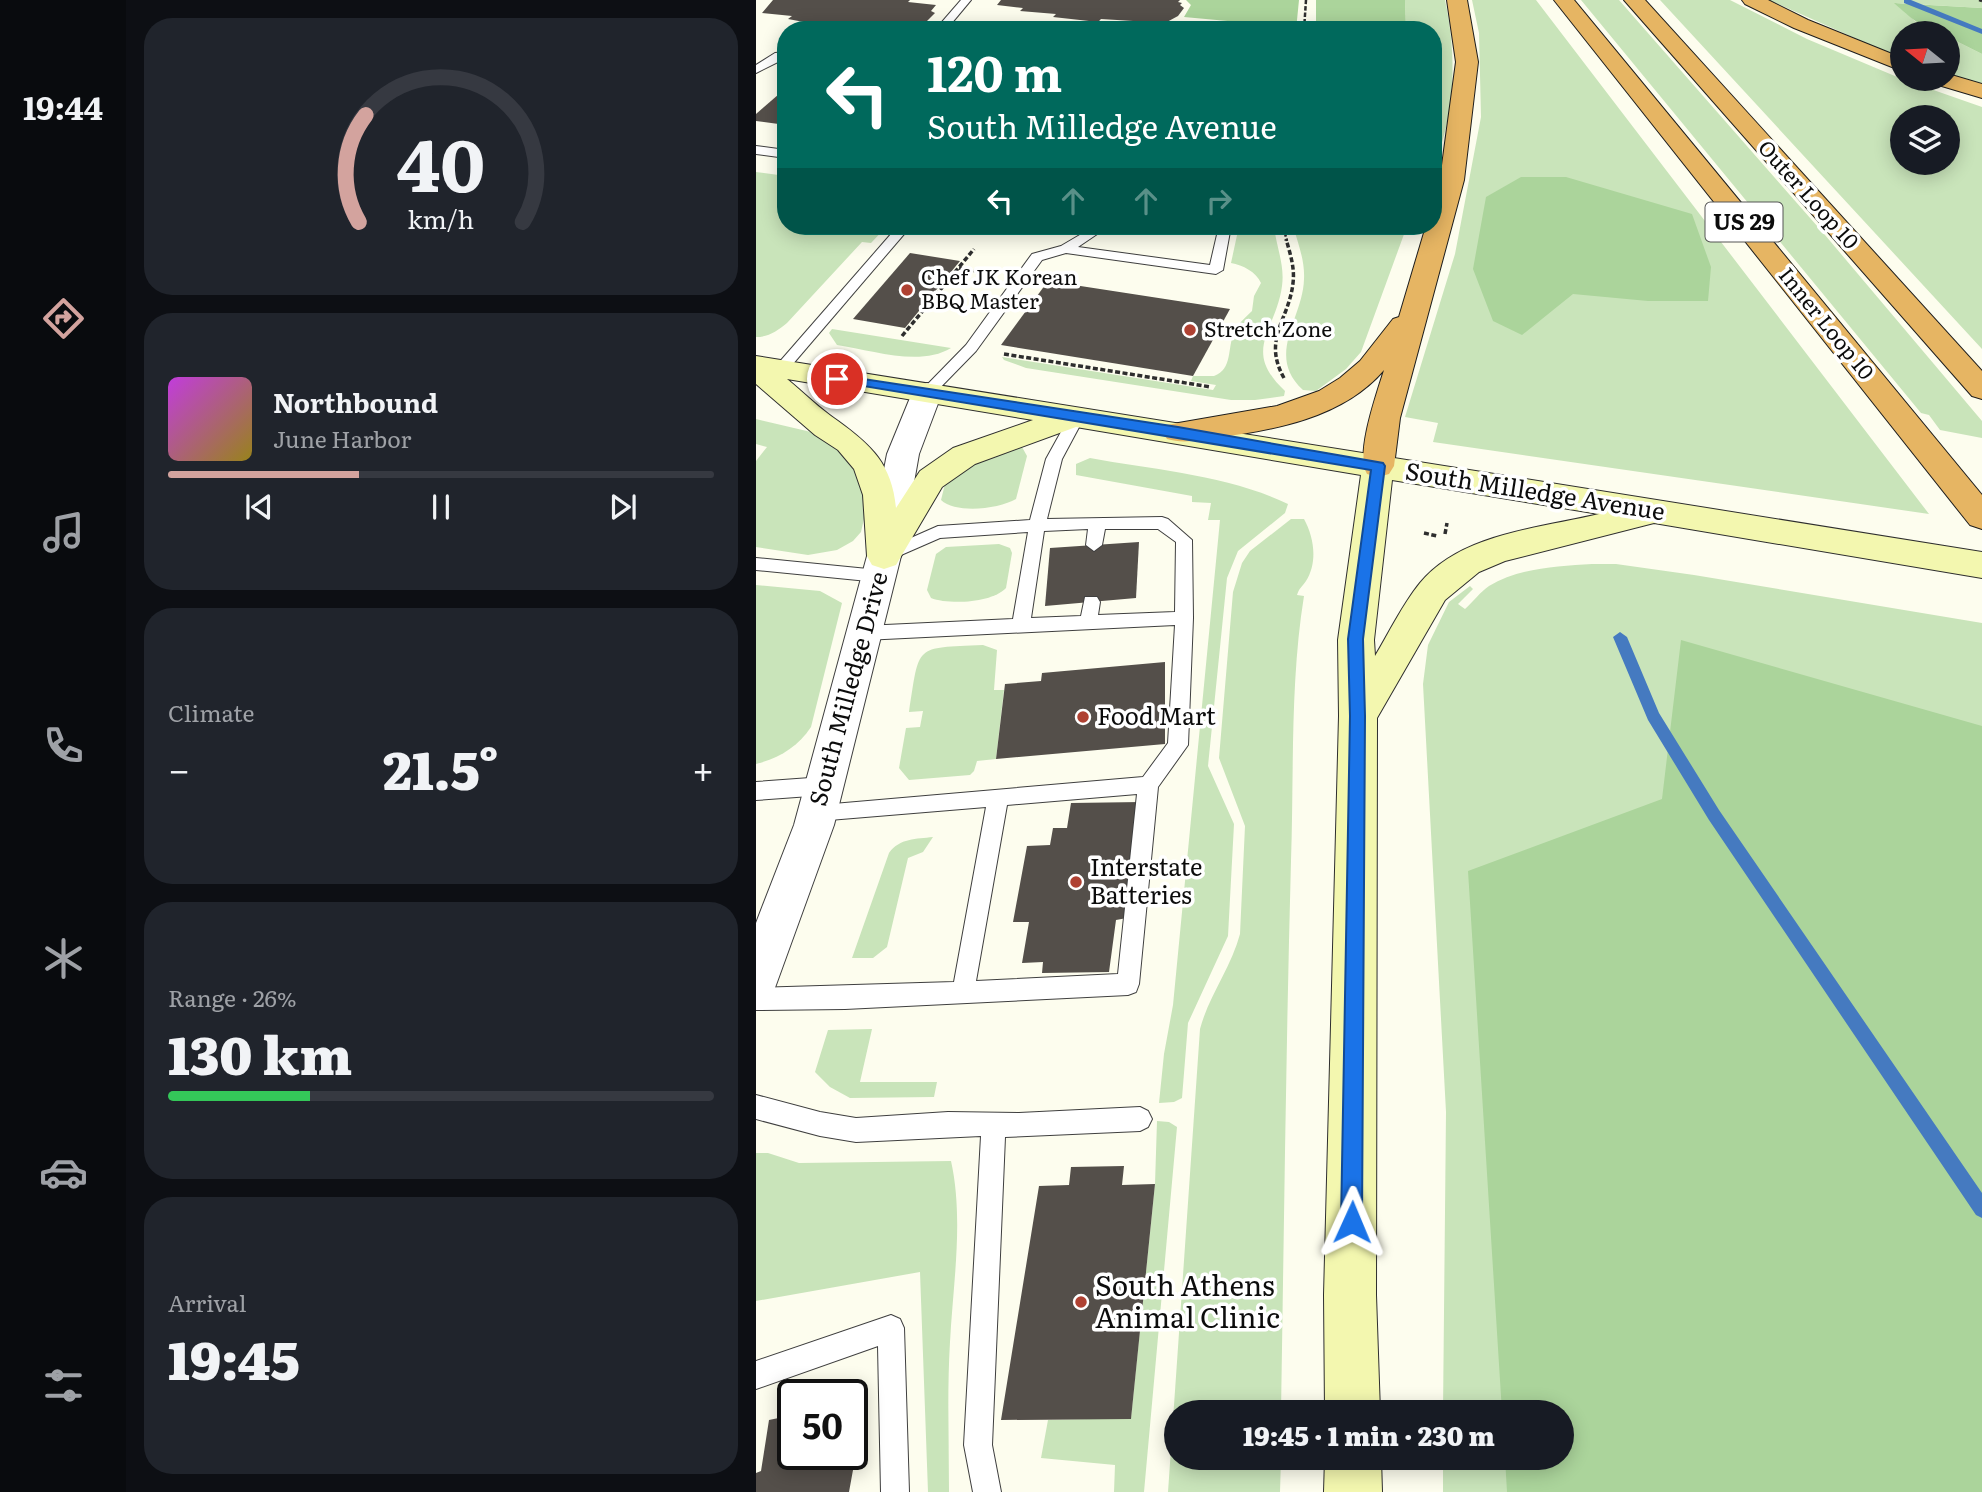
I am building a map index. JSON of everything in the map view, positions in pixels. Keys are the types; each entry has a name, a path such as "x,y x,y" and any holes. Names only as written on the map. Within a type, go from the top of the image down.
{"highway":[{"path":"1442,215 1452,180 1467,62 1457,0"},
{"name":"Inner Loop 10","path":"1564,0 1982,517"},
{"name":"Outer Loop 10","path":"1633,0 1982,389"},
{"path":"1752,0 1801,24 1890,60"},
{"path":"1960,84 1982,91"},
{"path":"1378,466 1385,418 1436,235"},
{"path":"1178,432 1274,419 1336,393 1369,369 1415,309"}],"main road":[{"name":"South Milledge Avenue","path":"764,368 1178,432 1982,565"},
{"path":"764,368 826,428 849,443 868,465 879,495 881,566"},
{"path":"881,566 932,479 964,456 1077,416"},
{"path":"1352,1400 1350,1295 1358,716 1356,639 1378,466"},
{"path":"1358,716 1433,591 1467,563 1497,550 1658,512"},
{"path":"1353,1470 1353,1492"}],"street":[{"name":"South Milledge Drive","path":"756,981 821,799 881,566 903,454 927,393"}],"lane":[{"path":"947,21 966,0"},
{"path":"756,70 777,56"},
{"path":"756,150 777,153"},
{"path":"764,368 896,235"},
{"path":"927,393 971,348 1037,257 1066,249 1088,235"},
{"path":"1066,249 1216,270 1223,235"},
{"path":"1021,625 1037,525 1054,459 1077,416"},
{"path":"756,564 881,566 938,532 1037,525 1162,523 1184,540 1184,618 1178,745 1148,785 1128,984 845,998 756,999"},
{"path":"1094,545 1097,524"},
{"path":"1090,622 1091,603"},
{"path":"864,634 1184,618"},
{"path":"756,791 821,799 998,798 1148,785"},
{"path":"963,993 998,798"},
{"path":"756,1107 820,1124 856,1130 1140,1119"},
{"path":"987,1492 978,1445 995,1124"},
{"path":"756,1375 891,1328 894,1492"}],"path":[{"path":"1305,21 1306,0"},
{"path":"1285,235 1294,277 1274,345 1275,366 1289,385"},
{"path":"902,336 974,249"},
{"path":"958,268 982,272"},
{"path":"996,352 1211,387"},
{"path":"1424,533 1445,538"}],"green space":[{"path":"1186,0 1299,0 1297,21 1227,21 1184,17 1191,5"},
{"path":"1316,0 1405,0 1406,21 1316,21"},
{"path":"1405,0 1445,0 1453,63 1450,106 1442,143 1442,21 1406,21"},
{"path":"1472,0 1536,0 1929,514 1433,442 1438,423 1405,417 1455,254 1481,117 1479,33"},
{"path":"1581,0 1619,0 1825,235 1982,421 1982,438 1940,430 1929,415 1921,413"},
{"path":"1660,0 1730,0 1807,39 1890,74 1890,91 1936,91 1982,107 1982,349"},
{"path":"1769,0 1982,0 1982,8 1896,3 1915,21 1890,21 1890,54"},
{"path":"1894,3 1982,8 1982,54 1960,43 1960,21 1912,19"},
{"path":"1960,43 1982,54 1982,88 1960,80"},
{"path":"756,172 777,175 777,235 879,235 871,243 862,242 787,323 773,333 756,337"},
{"path":"1521,177 1566,177 1692,214 1711,267 1708,301 1648,301 1573,294 1522,335 1493,321 1473,269 1486,197"},
{"path":"1237,235 1276,235 1283,278 1279,302 1263,352 1265,364 1272,377 1285,391 1284,396 1231,400 1026,368 1002,357 1213,390 1216,385 1191,381 1193,376 1214,376 1224,368 1234,333 1252,311 1254,296 1261,283 1249,270 1231,263"},
{"path":"1295,235 1404,235 1361,352 1346,369 1316,391 1303,390 1292,377 1287,364 1289,336 1302,294 1302,259"},
{"path":"832,329 951,348 939,354 925,356 895,356 837,345 829,333"},
{"path":"756,419 811,432 844,454 858,470 866,510 861,532 853,541 837,550 808,555 756,547 756,461 767,447 756,444"},
{"path":"1022,447 1027,456 1016,499 978,508 957,507 941,500 946,480 952,474 1003,450"},
{"path":"1090,458 1216,480 1265,494 1288,504 1285,513 1238,551 1227,578 1208,766 1234,824 1228,936 1188,1023 1182,1098 1174,1102 1159,1103 1173,1005 1220,520 1208,520 1211,503 1192,502 1192,496 1076,475 1076,464"},
{"path":"1291,519 1304,519 1312,542 1313,558 1310,574 1297,595 1304,596 1296,661 1293,728 1281,1400 1174,1400 1200,1029 1240,934 1245,826 1219,758 1233,592 1242,563 1250,551"},
{"path":"999,544 1010,548 1012,553 1006,588 981,600 948,601 931,598 927,590 936,554 946,547"},
{"path":"1616,564 1982,623 1982,1492 1443,1492 1443,1470 1574,1470 1574,1400 1443,1400 1446,1112 1423,684 1428,645 1449,602 1470,586 1473,589 1458,604 1465,609 1489,586 1501,580 1552,567"},
{"path":"756,585 820,591 842,603 811,727 787,751 756,764"},
{"path":"1681,640 1982,726 1982,1492 1507,1492 1506,1470 1574,1470 1574,1400 1501,1400 1468,871 1662,799"},
{"path":"983,645 997,650 994,690 1004,690 996,759 977,761 970,775 909,780 899,768 906,728 920,727 923,711 909,712 919,662 924,654 943,647"},
{"path":"933,837 923,852 908,858 887,947 873,958 852,958 889,853 903,842"},
{"path":"872,1029 860,1082 937,1082 934,1097 850,1098 830,1087 815,1072 828,1030"},
{"path":"1157,1121 1169,1122 1177,1127 1144,1492 1114,1492 1115,1465 1041,1458 1048,1420 1131,1418 1155,1184"},
{"path":"756,1153 768,1153 799,1163 951,1161 957,1206 957,1252 949,1361 949,1492 928,1492 920,1272 756,1301"},
{"path":"1170,1470 1281,1470 1280,1492 1168,1492"}],"building":[{"path":"773,0 910,0 908,2 936,5 931,11 935,13 927,21 799,21 788,19 792,16 762,13"},
{"path":"1001,0 1180,0 1178,2 1182,3 1180,5 1184,8 1178,16 1169,21 1089,21 1053,17 1056,14 1020,11 1023,8 997,5"},
{"path":"777,96 777,124 756,121 756,114"},
{"name":"Chef JK Korean BBQ Master","path":"910,253 960,261 905,328 853,319"},
{"path":"1048,281 1230,309 1193,376 1001,345"},
{"path":"1139,542 1136,598 1045,606 1050,548"},
{"name":"Food Mart","path":"1165,662 1165,744 996,759 1005,684 1041,681 1042,673"},
{"name":"Interstate Batteries","path":"1141,802 1127,918 1116,920 1109,972 1042,973 1043,962 1022,963 1029,922 1013,922 1027,846 1050,845 1053,828 1067,828 1071,803"},
{"name":"South Athens Animal Clinic","path":"1124,1166 1122,1185 1155,1184 1131,1419 1001,1420 1039,1186 1069,1185 1071,1167"},
{"path":"777,1418 777,1470 853,1470 849,1492 756,1492 756,1473 761,1471 769,1420"}],"waterway":[{"path":"1907,1 1982,32"},
{"path":"1620,637 1653,716 1714,815 1982,1209"}],"place":[{"name":"Chef JK Korean BBQ Master","path":"907,290"},
{"name":"Stretch Zone","path":"1190,330"},
{"name":"Food Mart","path":"1083,717"},
{"name":"Interstate Batteries","path":"1076,882"},
{"name":"South Athens Animal Clinic","path":"1081,1302"}],"route":[{"path":"837,379 1378,466 1356,639 1358,716 1352,1222"}]}
